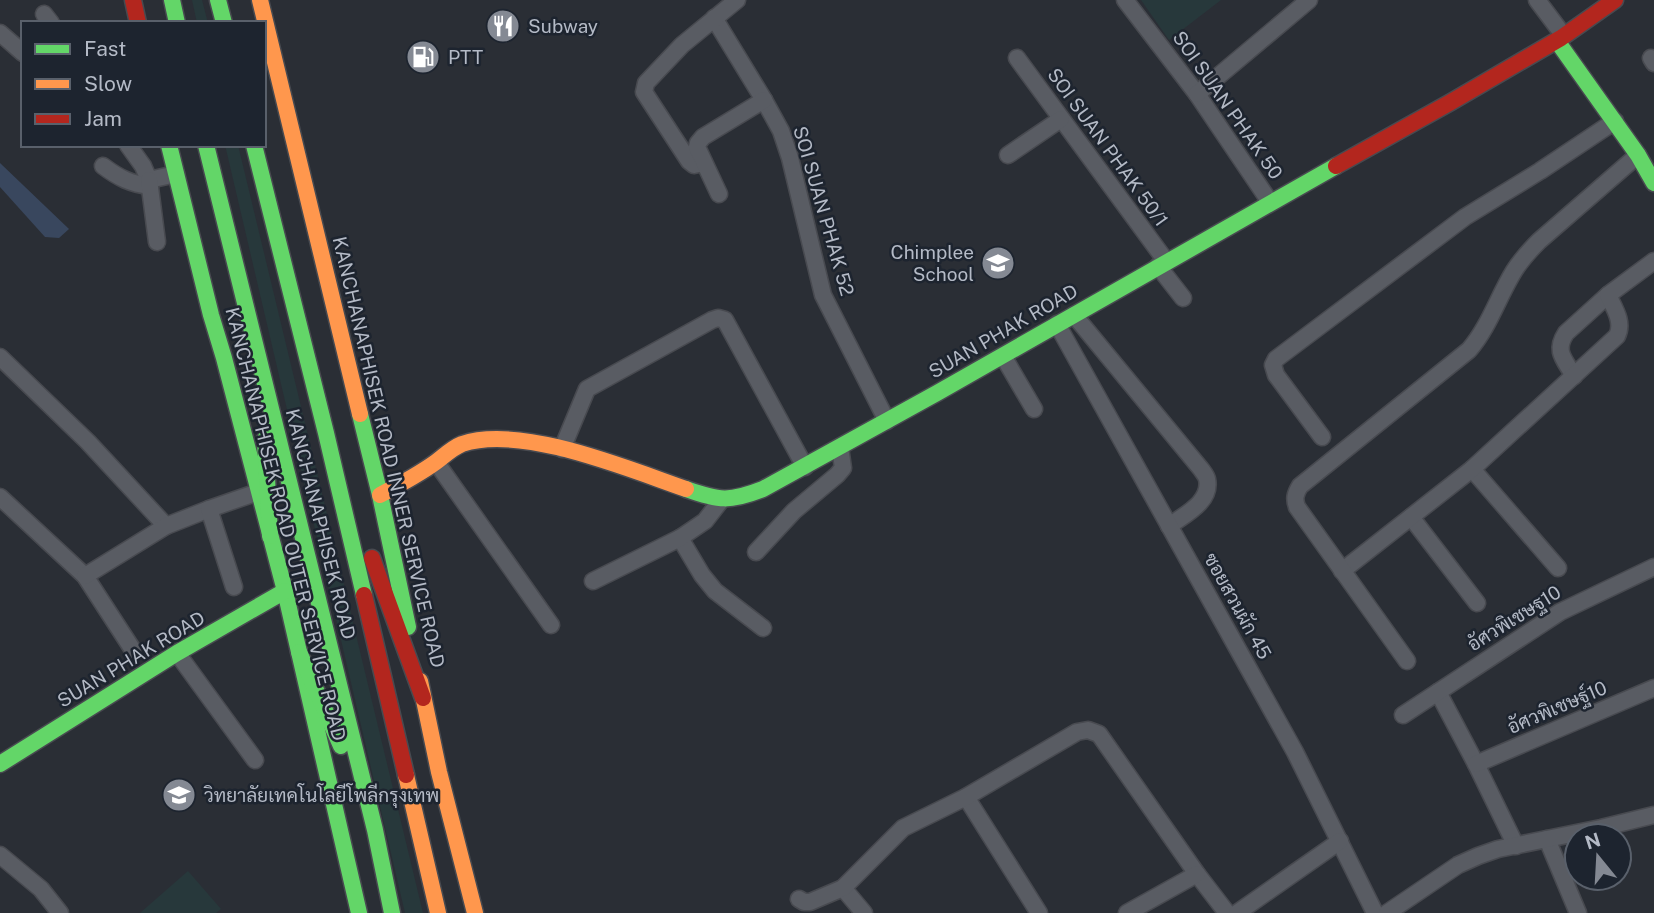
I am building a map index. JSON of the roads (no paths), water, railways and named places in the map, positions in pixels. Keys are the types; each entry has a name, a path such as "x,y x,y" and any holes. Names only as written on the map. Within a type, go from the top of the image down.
{"main road":[{"path":"132,0 134,21"},
{"path":"172,0 177,21"},
{"path":"218,0 223,21"},
{"name":"KANCHANAPHISEK ROAD INNER SERVICE ROAD","path":"260,0 265,21"},
{"name":"SUAN PHAK ROAD","path":"380,495 453,449 480,439 514,439 562,449 702,495 722,499 751,495 841,447 1451,102 1560,38 1615,0"},
{"name":"KANCHANAPHISEK ROAD INNER SERVICE ROAD","path":"266,25 380,495 439,772 475,913"},
{"path":"1560,38 1654,183"},
{"name":"KANCHANAPHISEK ROAD OUTER SERVICE ROAD","path":"169,147 211,315 285,591 359,913"},
{"path":"191,147 222,209"},
{"name":"KANCHANAPHISEK ROAD","path":"206,147 372,817 392,913"},
{"name":"KANCHANAPHISEK ROAD","path":"255,147 327,433 438,913"},
{"path":"261,369 270,536"},
{"path":"327,433 423,698"},
{"name":"SUAN PHAK ROAD","path":"0,764 177,653 285,591"},
{"path":"299,652 372,817"}],"street":[{"path":"704,163 694,165 689,161 644,90 646,83 682,45 737,0"},
{"name":"SOI SUAN PHAK 50","path":"1125,0 1197,94 1270,202"},
{"path":"1197,94 1309,0"},
{"path":"1537,0 1560,38"},
{"name":"SOI SUAN PHAK 52","path":"714,18 764,100 786,143 823,295 887,421"},
{"path":"0,33 21,51"},
{"name":"SOI SUAN PHAK 50/1","path":"1017,58 1183,298"},
{"path":"719,194 697,147 698,143 703,136 764,100"},
{"path":"1007,155 1061,119"},
{"path":"1322,437 1276,375 1273,365 1276,359 1465,217 1615,121"},
{"path":"129,147 143,166 150,183 157,242"},
{"path":"1407,661 1297,508 1296,492 1469,350 1483,331 1514,271 1525,256 1638,155"},
{"path":"103,166 135,184 150,183 176,174"},
{"path":"1574,376 1560,352 1561,340 1608,295 1654,261"},
{"path":"1342,571 1472,470 1617,336 1620,330 1618,316 1608,295"},
{"path":"1074,315 1207,479 1203,500 1169,526"},
{"path":"562,449 587,390 712,320 722,318 805,467"},
{"name":"ซอยสวนผัก 45","path":"1057,324 1296,752 1375,913"},
{"path":"1003,356 1034,409"},
{"path":"0,357 88,442 166,527"},
{"path":"756,552 794,511 843,468 841,447"},
{"path":"436,462 551,625"},
{"path":"1472,470 1558,568"},
{"path":"85,576 166,527 258,492"},
{"path":"0,497 85,576 132,650"},
{"path":"593,581 681,538 705,521 722,499"},
{"path":"209,509 234,587"},
{"path":"1411,517 1477,603"},
{"path":"681,538 702,575 715,591 762,628"},
{"name":"อัศวพิเชษฐ10","path":"1402,715 1560,612 1654,567"},
{"path":"177,653 255,760"},
{"name":"อัศวพิเชษฐ์10","path":"1476,764 1654,688"},
{"path":"1438,692 1516,846"},
{"path":"799,899 810,902 842,888 903,828 966,797 1077,732 1088,730 1099,734 1227,913"},
{"path":"966,797 1039,913"},
{"path":"1387,913 1458,865 1478,856 1498,849 1654,815"},
{"path":"1547,839 1578,913"},
{"path":"1237,913 1340,841"},
{"path":"0,855 41,889 60,913"},
{"path":"1127,913 1197,874"},
{"path":"842,888 864,913"}],"water":[{"path":"0,163 69,229 59,238 45,237 0,187"}],"place":[{"name":"Subway","path":"503,26"},
{"name":"PTT","path":"423,57"},
{"name":"Chimplee School","path":"998,263"},
{"name":"วิทยาลัยเทคโนโลยีโพลีกรุงเทพ","path":"179,795"}]}
